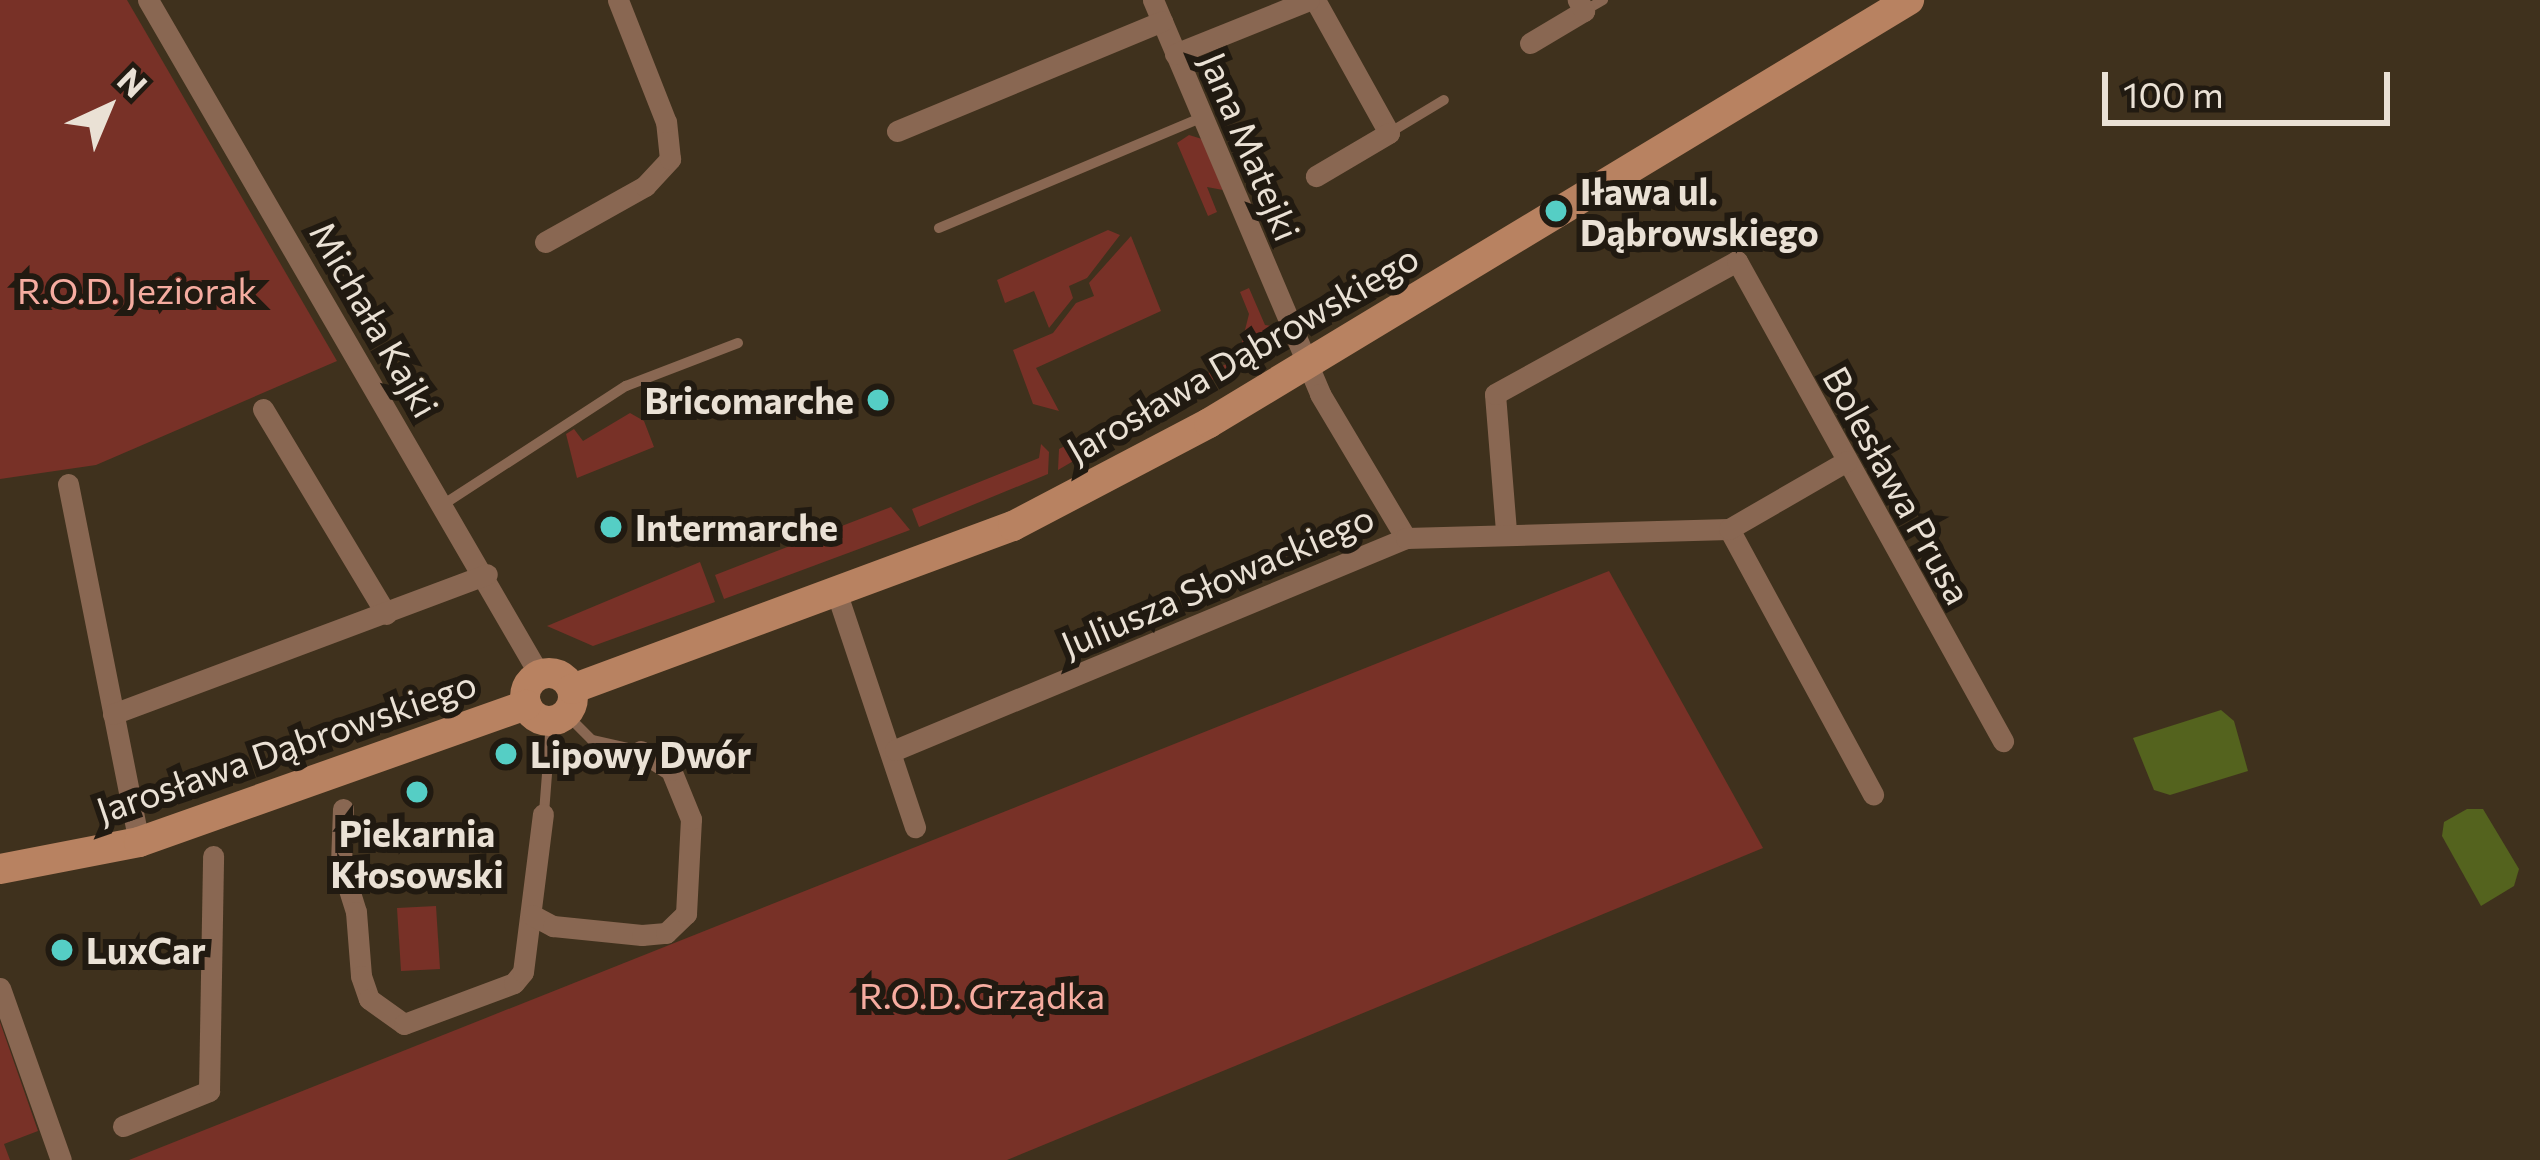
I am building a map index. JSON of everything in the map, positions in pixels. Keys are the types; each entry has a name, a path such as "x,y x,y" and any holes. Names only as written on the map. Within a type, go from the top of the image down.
{"street":[{"name":"Michała Kajki","path":"148,0 487,574 539,674"},
{"path":"545,242 645,186 670,159 666,122 618,0"},
{"path":"1175,54 1312,0 1389,133 1316,176"},
{"path":"1530,44 1588,4"},
{"name":"Jarosława Dąbrowskiego","path":"0,868 140,842 208,838 343,790 1013,526 1307,364 1890,5"},
{"name":"Jana Matejki","path":"897,131 1157,10 1307,364 1406,538"},
{"name":"Bolesława Prusa","path":"1505,531 1495,394 1737,261 2003,741"},
{"path":"263,410 386,614"},
{"name":"Juliusza Słowackiego","path":"895,750 1406,538 1505,531 1729,529 1847,461"},
{"path":"68,484 140,842"},
{"path":"1729,529 1873,794"},
{"path":"113,715 487,574"},
{"path":"837,593 895,750 915,827"},
{"path":"539,674 559,674 553,707"},
{"path":"532,915 553,926 642,935 666,933 686,914 691,819 671,770 641,751"},
{"path":"343,790 341,864 356,912 361,976 385,1016 404,1024 514,982 532,915 544,814"},
{"path":"123,1126 209,1091 208,838"},
{"path":"0,988 61,1160"}],"lane":[{"path":"1389,133 1444,100"},
{"path":"939,228 1203,117"},
{"path":"444,504 626,386 738,344"},
{"path":"553,707 592,740 641,751"},
{"path":"544,814 553,707"}],"green space":[{"name":"R.O.D. Jeziorak","path":"0,0 127,0 337,361 96,465 0,479"},
{"path":"1189,135 1202,139 1223,190 1207,187 1217,212 1208,216 1177,143"},
{"path":"1108,230 1120,235 1087,278 1069,286 1073,298 1049,328 1034,291 1005,303 997,280"},
{"path":"1131,236 1161,311 1036,368 1059,411 1033,404 1013,350 1053,333 1076,303 1094,296 1089,283"},
{"path":"1249,288 1265,325 1281,327 1286,337 1058,470 1059,449 1238,358 1249,314 1240,292"},
{"path":"630,413 644,421 654,447 577,478 566,434 574,429 583,441"},
{"path":"1041,444 1049,452 1048,474 919,527 912,509 1039,458"},
{"path":"891,507 910,530 724,599 715,575"},
{"path":"700,562 715,602 593,646 547,626"},
{"name":"R.O.D. Grządka","path":"1609,571 1763,848 1007,1160 129,1160"},
{"path":"436,906 440,969 401,971 397,908"},
{"path":"0,1022 38,1131 4,1144 10,1160 0,1160"}],"shaded area":[{"path":"2221,710 2234,721 2248,771 2170,795 2154,790 2133,738"},
{"path":"2467,809 2483,809 2519,869 2514,886 2481,906 2442,836 2444,822"}],"place":[{"name":"Iława ul. Dąbrowskiego","path":"1556,211"},
{"name":"Bricomarche","path":"878,400"},
{"name":"Intermarche","path":"611,527"},
{"name":"Lipowy Dwór","path":"506,754"},
{"name":"Piekarnia Kłosowski","path":"417,792"},
{"name":"LuxCar","path":"62,950"}]}
